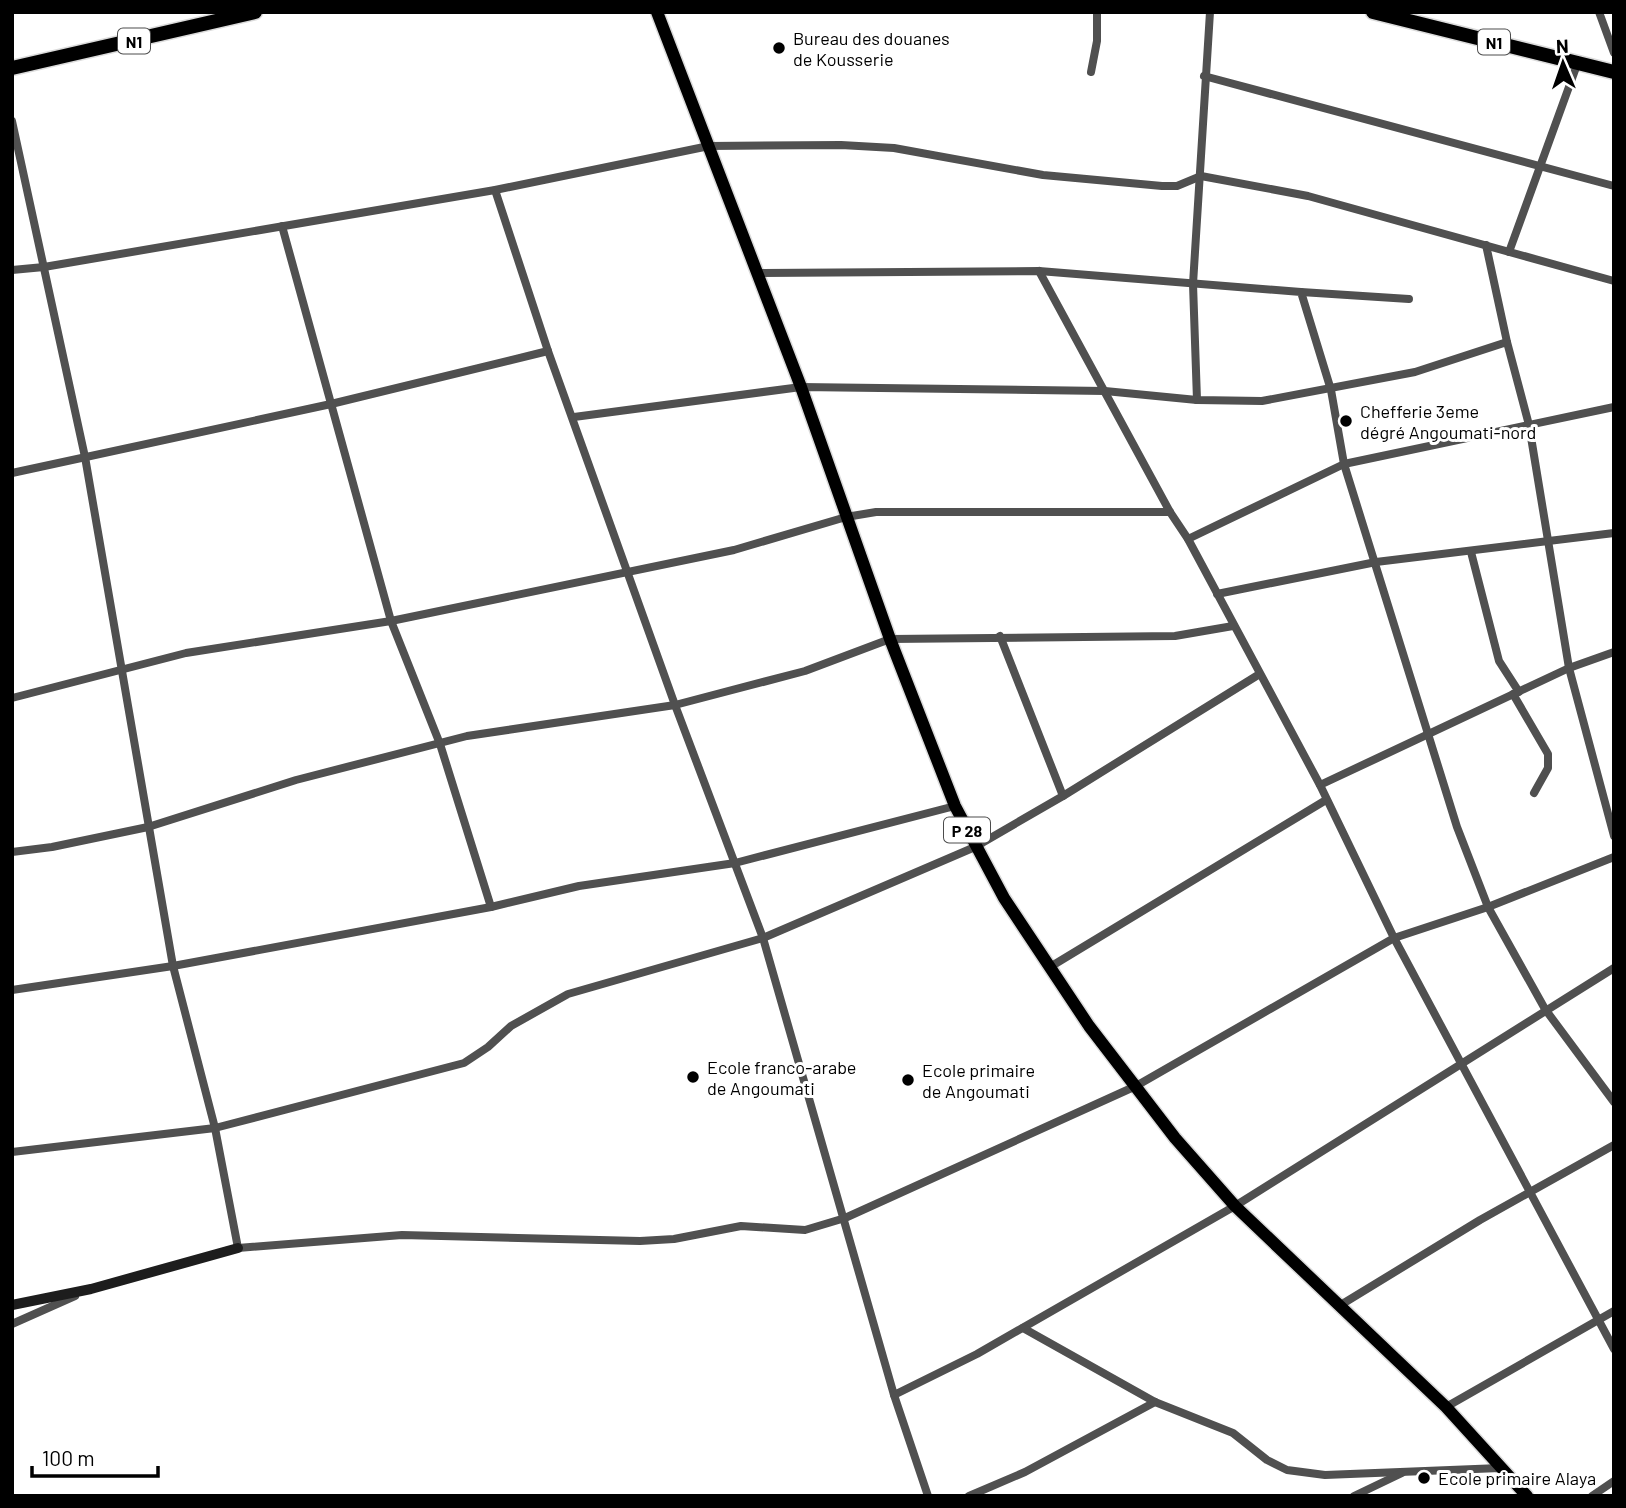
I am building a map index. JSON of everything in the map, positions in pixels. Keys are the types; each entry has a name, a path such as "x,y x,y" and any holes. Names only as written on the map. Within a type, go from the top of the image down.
{"highway":[{"name":"N1","path":"12,68 255,12"},
{"name":"N1","path":"1373,12 1614,72"}],"main road":[{"name":"P 28","path":"657,12 801,387 890,639 955,806 975,846 1050,967 1175,1138 1235,1206 1446,1408 1527,1496"}],"street":[{"path":"1091,72 1097,12"},
{"path":"1197,400 1193,284 1210,12"},
{"path":"1599,12 1614,53"},
{"path":"1509,252 1578,62"},
{"path":"1204,76 1614,186"},
{"path":"12,121 85,457 173,966 215,1128 238,1248"},
{"path":"12,270 44,267 495,190 709,146 841,145 894,148 1042,175 1162,186 1177,186 1201,176 1308,197 1614,281"},
{"path":"495,190 548,351 574,417 675,705 763,938 894,1395 928,1496"},
{"path":"282,226 391,621 440,744 491,907"},
{"path":"1486,246 1529,425 1569,668 1614,836"},
{"path":"757,273 1039,271 1409,299"},
{"path":"1039,271 1170,512 1188,539 1258,675 1320,785 1394,938 1614,1349"},
{"path":"1301,292 1331,390 1344,464 1427,735 1488,907 1545,1009 1614,1102"},
{"path":"574,417 801,387 1105,391 1197,400 1262,401 1415,372 1507,342"},
{"path":"12,473 331,404 548,351"},
{"path":"1188,539 1344,464 1614,407"},
{"path":"12,698 186,653 391,621 627,570 734,550 846,517 910,510 1170,512"},
{"path":"1217,594 1376,562 1614,533"},
{"path":"1471,551 1499,661 1548,754 1548,768 1534,793"},
{"path":"12,852 52,847 148,827 296,780 467,736 675,705 805,671 890,639 1000,636 1107,639 1175,636 1234,626"},
{"path":"1000,636 1063,796"},
{"path":"1320,785 1569,668 1614,652"},
{"path":"12,1152 215,1128 464,1063 488,1047 511,1026 568,994 763,938 975,846 1063,796 1258,675"},
{"path":"1603,795 1614,789"},
{"path":"1050,967 1326,800"},
{"path":"12,990 173,966 491,907 579,887 735,863 955,806"},
{"path":"12,1305 91,1289 238,1248 402,1235 640,1241 741,1226 805,1230 845,1218 1136,1086 1394,938 1488,907 1614,857"},
{"path":"894,1395 1023,1328 1235,1206 1460,1062 1614,968"},
{"path":"1339,1306 1530,1191 1614,1145"},
{"path":"12,1324 91,1289"},
{"path":"1446,1408 1614,1311"},
{"path":"1023,1328 1155,1402 1233,1433 1267,1460 1287,1470 1325,1475 1500,1468"},
{"path":"969,1496 1025,1472 1155,1402"},
{"path":"1354,1496 1408,1470"},
{"path":"1592,1496 1614,1481"}],"place":[{"name":"Bureau des douanes de Kousserie","path":"779,48"},
{"name":"Chefferie 3eme dégré Angoumati-nord","path":"1346,421"},
{"name":"Ecole franco-arabe de Angoumati","path":"693,1077"},
{"name":"Ecole primaire de Angoumati","path":"908,1080"},
{"name":"Ecole primaire Alaya","path":"1424,1478"}]}
